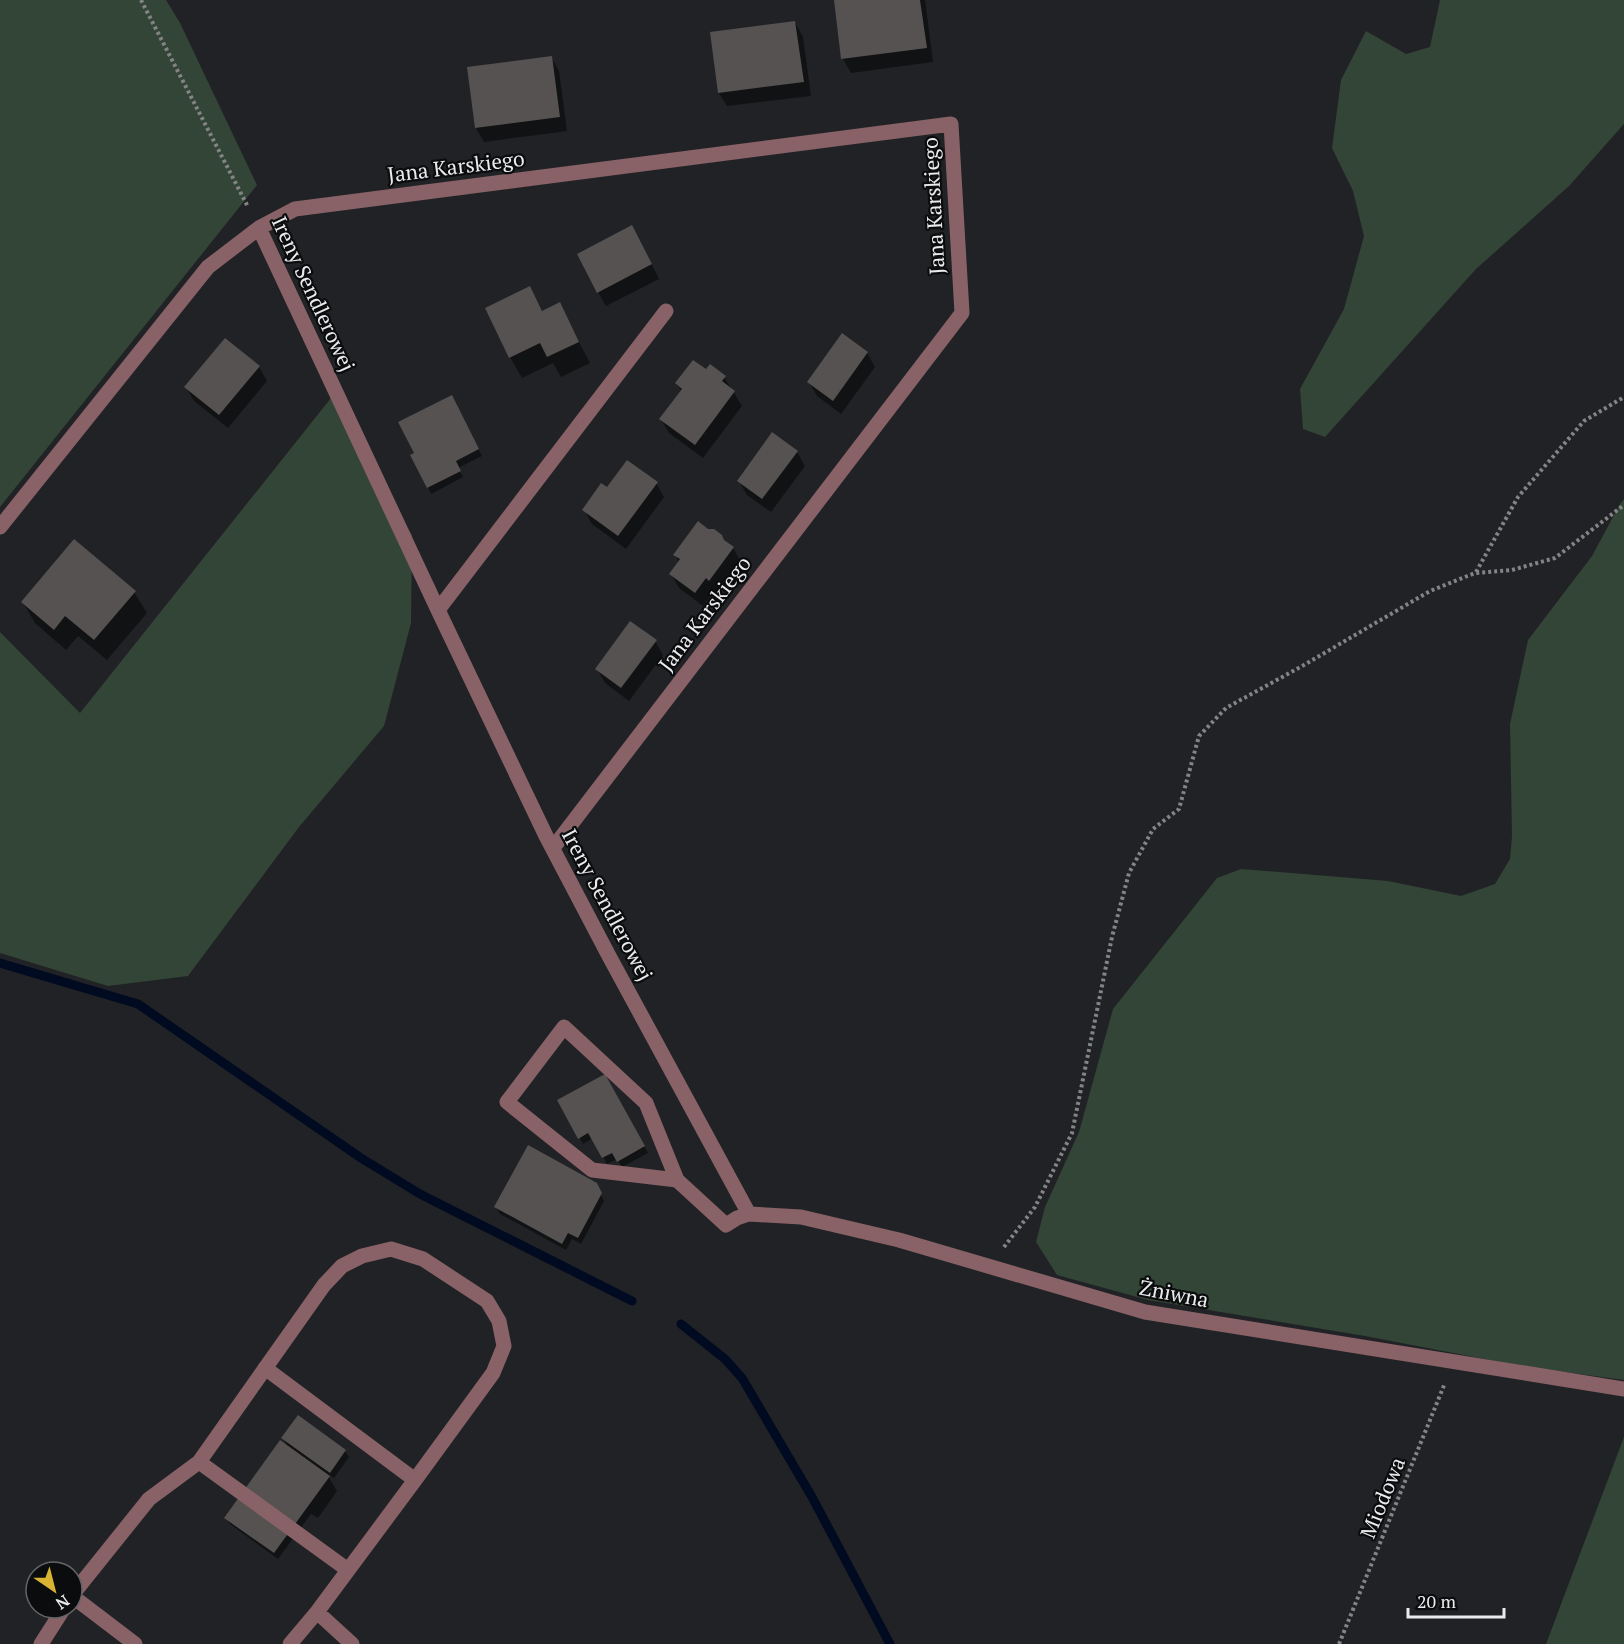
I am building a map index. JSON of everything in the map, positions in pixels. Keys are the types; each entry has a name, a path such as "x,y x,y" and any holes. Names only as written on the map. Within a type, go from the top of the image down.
{"street":[{"name":"Jana Karskiego","path":"259,228 295,209 951,124 962,313 553,848"},
{"path":"0,526 208,267 259,228"},
{"name":"Ireny Sendlerowej","path":"259,228 438,610 553,848 749,1214"},
{"path":"438,610 666,311"},
{"path":"564,1027 646,1103 677,1180 592,1170 507,1102 564,1027"},
{"name":"Żniwna","path":"677,1180 726,1225 749,1214 801,1217 899,1240 1145,1312 1624,1389"},
{"path":"84,1581 149,1499 199,1462 324,1285 342,1266 362,1256 391,1249 423,1259 487,1301 499,1321 504,1346 493,1373 291,1644"},
{"path":"265,1368 415,1480"},
{"path":"199,1462 348,1570"},
{"path":"84,1605 135,1644"},
{"path":"316,1612 352,1644"},
{"path":"41,1644 56,1620"}],"path":[{"name":"Ireny Sendlerowej","path":"141,0 259,228"},
{"path":"1475,573 1518,497 1584,421 1624,397"},
{"path":"989,1266 1035,1207 1072,1133 1112,938 1129,873 1153,829 1179,809 1199,736 1226,708 1430,591 1475,573 1512,570 1555,558 1624,505"},
{"name":"Miodowa","path":"1339,1644 1454,1363"}],"green space":[{"path":"0,0 166,0 180,23 257,185 0,507"},
{"path":"1440,0 1624,0 1624,124 1569,186 1476,269 1325,437 1303,429 1300,389 1344,309 1364,236 1353,191 1332,148 1341,80 1366,31 1406,54 1430,47"},
{"path":"331,398 412,535 411,623 384,726 299,827 188,976 108,986 0,953 0,632 80,713"},
{"path":"1624,499 1624,1380 1521,1366 1365,1336 1148,1300 1057,1275 1036,1242 1045,1207 1079,1132 1113,1009 1217,878 1241,869 1388,881 1461,896 1495,884 1510,859 1512,836 1510,724 1528,640 1592,556"},
{"path":"1624,1437 1624,1644 1546,1644"}],"building":[{"path":"834,0 920,0 927,48 841,59"},
{"path":"795,21 804,82 718,93 710,32"},
{"path":"552,56 560,117 475,128 467,67"},
{"path":"632,225 652,264 597,293 577,254"},
{"path":"530,286 542,311 560,302 579,342 547,357 540,343 509,358 485,308"},
{"path":"842,333 868,352 833,401 807,382"},
{"path":"225,338 260,366 219,415 184,387"},
{"path":"693,360 706,369 710,364 726,376 722,381 735,391 695,445 659,419 682,389 675,383"},
{"path":"452,395 479,449 456,461 461,471 427,488 410,455 414,453 398,422"},
{"path":"772,432 798,451 762,499 737,481"},
{"path":"627,460 658,482 618,536 582,510 601,483 607,487"},
{"path":"698,521 708,529 714,529 734,547 709,581 706,578 695,593 669,574 680,559 673,555"},
{"path":"74,539 136,591 94,640 65,616 54,630 21,602"},
{"path":"630,621 657,640 621,688 595,669"},
{"path":"605,1074 645,1146 617,1162 612,1153 602,1158 588,1133 578,1139 557,1100"},
{"path":"528,1145 597,1183 602,1193 578,1238 568,1233 562,1244 494,1207"},
{"path":"298,1415 346,1450 330,1473 281,1438"},
{"path":"280,1440 330,1476 274,1553 224,1518"}],"waterway":[{"path":"0,963 138,1004 361,1158 420,1194 632,1301"},
{"path":"681,1324 725,1359 742,1378 812,1497 890,1644"}]}
